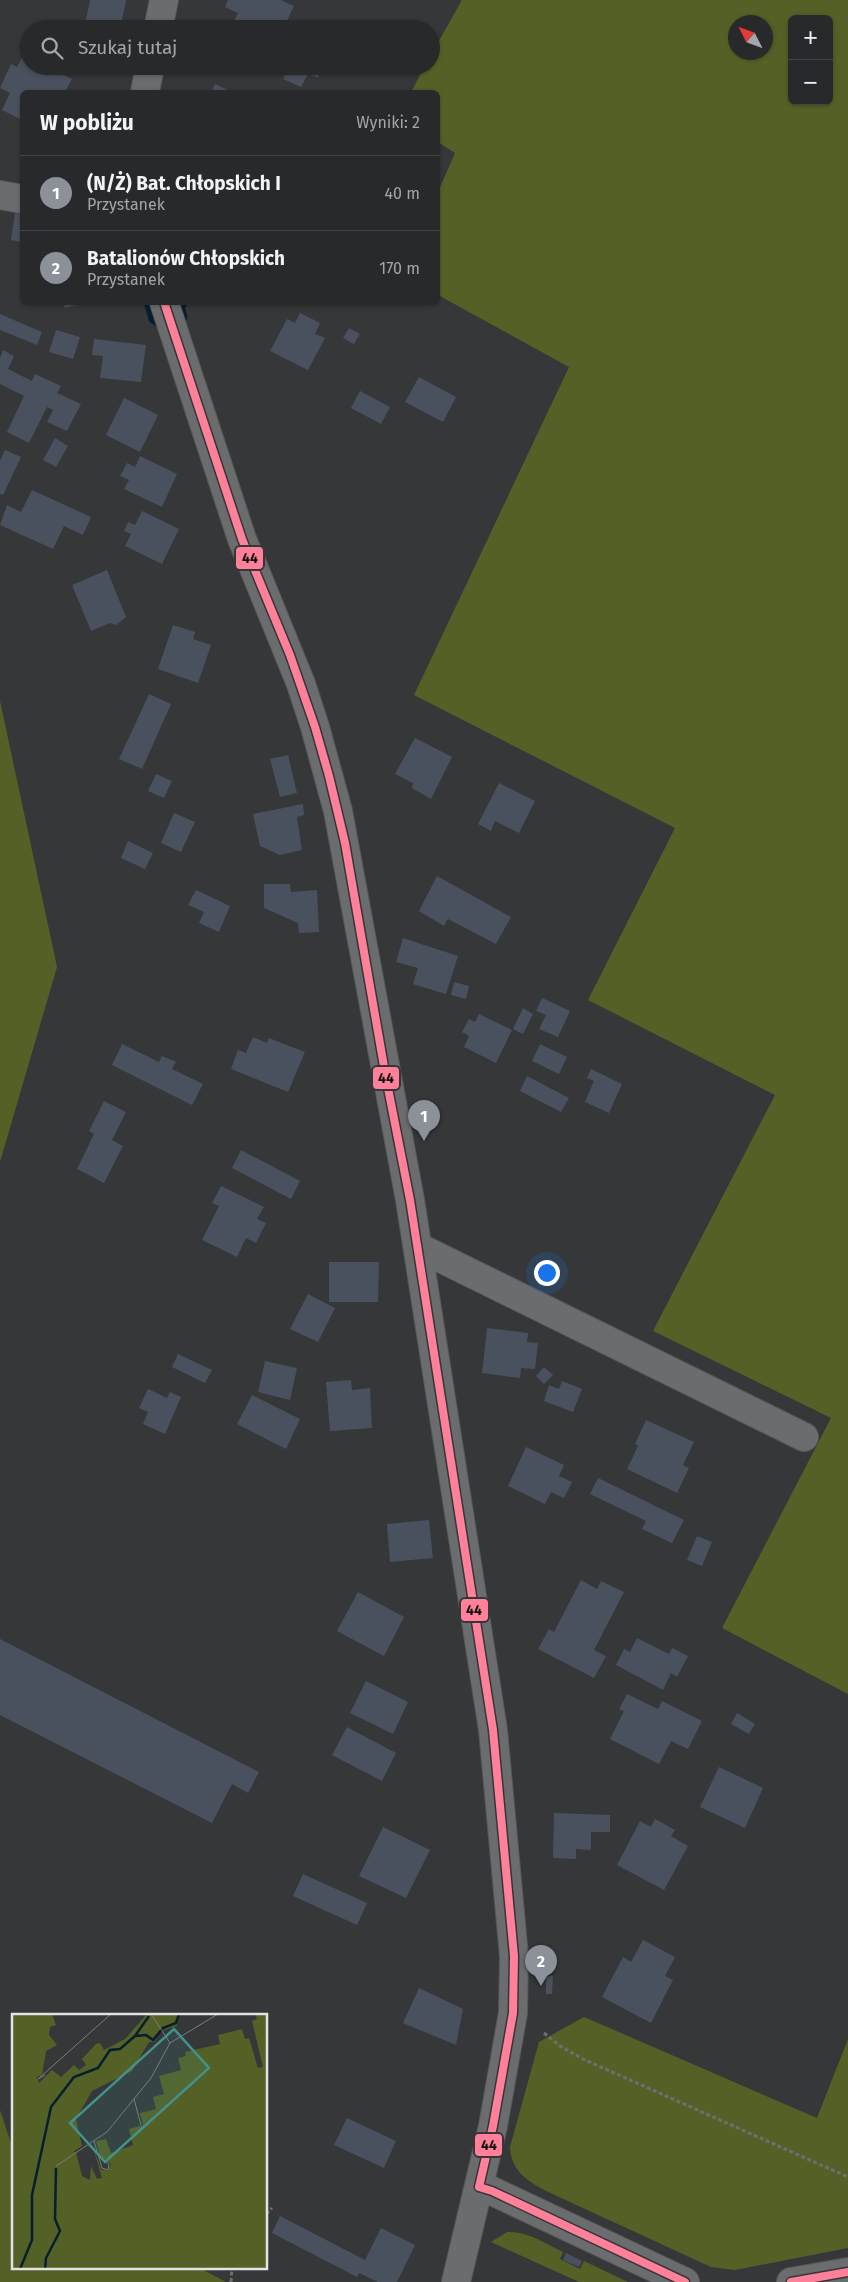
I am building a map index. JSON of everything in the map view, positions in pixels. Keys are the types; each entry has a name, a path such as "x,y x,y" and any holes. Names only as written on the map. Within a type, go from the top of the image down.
{"street":[{"path":"160,20 164,0"},
{"path":"145,90 148,75"},
{"path":"0,195 20,199"},
{"path":"165,305 242,539 301,684 329,776 345,843 418,1247 493,1730 514,1956 513,2013 493,2126 456,2282"},
{"path":"418,1247 804,1437"},
{"path":"479,2187 685,2282"},
{"path":"791,2282 848,2272"}],"path":[{"path":"544,2033 560,2046 583,2058 848,2177"},
{"path":"268,2212 272,2208"}],"green space":[{"path":"462,0 848,0 848,1694 722,1628 831,1418 653,1331 775,1095 588,1000 675,828 414,695 569,367 440,296 440,187 455,153 440,143 440,90 412,90 420,75 440,75 440,39"},
{"path":"0,701 57,967 0,1162"},
{"path":"584,2017 817,2118 848,2039 848,2248 735,2270 711,2267 544,2190 526,2178 516,2168 510,2147 539,2042"},
{"path":"0,2110 12,2146 12,2270 204,2270 226,2282 0,2282"},
{"path":"507,2232 522,2233 542,2241 563,2252 560,2259 580,2269 584,2261 628,2282 579,2282 491,2242"}],"building":[{"path":"90,0 126,0 122,20 86,20"},
{"path":"228,0 281,0 294,6 287,20 234,20 238,13 225,7"},
{"path":"20,62 20,75 64,75 72,79 66,90 20,90 20,119 2,110 10,93 0,88 11,64 17,67"},
{"path":"285,75 307,75 301,87 283,79"},
{"path":"215,84 228,90 212,90"},
{"path":"15,213 20,214 20,242 11,240"},
{"path":"64,305 76,305 65,308"},
{"path":"300,313 320,323 315,334 325,338 308,370 270,351 287,319 295,323"},
{"path":"0,314 42,332 37,345 0,330"},
{"path":"349,328 360,334 354,344 343,338"},
{"path":"56,330 80,337 73,359 49,352"},
{"path":"94,339 146,345 141,382 100,378 103,356 92,355"},
{"path":"3,350 14,356 8,369 32,381 35,374 61,386 57,393 81,404 67,431 47,422 53,410 47,407 29,443 7,432 24,396 0,384 0,358"},
{"path":"419,377 456,397 443,422 405,402"},
{"path":"360,391 390,407 381,424 351,408"},
{"path":"124,398 158,415 140,452 106,435"},
{"path":"55,438 68,446 56,467 43,460"},
{"path":"5,450 21,457 3,495 0,494 0,461"},
{"path":"140,456 177,474 162,507 124,489 129,480 120,476 127,463 135,467"},
{"path":"32,490 91,517 83,535 64,526 53,549 0,525 7,505 21,512"},
{"path":"142,511 179,529 162,564 125,546 131,534 124,531 128,522 135,525"},
{"path":"107,570 126,617 116,625 110,623 91,631 72,585"},
{"path":"173,625 195,632 193,639 211,645 198,683 158,669"},
{"path":"149,694 171,704 142,769 119,759"},
{"path":"415,738 452,757 431,799 412,788 413,783 395,774"},
{"path":"288,755 297,793 280,797 270,759"},
{"path":"156,774 172,781 164,798 148,791"},
{"path":"499,783 535,801 519,833 495,821 491,831 478,824"},
{"path":"303,804 304,815 297,817 302,850 280,855 260,846 253,814"},
{"path":"174,813 195,822 181,852 161,843"},
{"path":"128,841 153,853 145,869 121,858"},
{"path":"437,876 511,917 496,944 448,919 444,926 419,911"},
{"path":"264,884 290,884 291,892 317,890 319,932 299,933 298,923 264,908"},
{"path":"196,890 230,906 219,932 199,923 204,912 188,905"},
{"path":"403,938 458,956 446,994 413,984 418,968 396,962"},
{"path":"454,982 469,986 466,999 451,995"},
{"path":"542,998 570,1011 558,1037 539,1029 546,1015 536,1011"},
{"path":"523,1008 533,1014 523,1034 513,1029"},
{"path":"479,1014 512,1030 496,1063 464,1047 469,1036 462,1032 469,1019 475,1022"},
{"path":"253,1037 267,1043 269,1038 305,1052 288,1092 231,1069 238,1050 246,1053"},
{"path":"122,1044 159,1062 162,1056 176,1062 172,1069 203,1084 192,1105 112,1065"},
{"path":"540,1044 567,1057 559,1074 532,1061"},
{"path":"591,1069 622,1084 609,1113 585,1102 594,1081 587,1078"},
{"path":"527,1076 569,1098 561,1112 520,1091"},
{"path":"104,1101 126,1112 112,1140 123,1146 104,1183 77,1169 94,1134 89,1131"},
{"path":"241,1150 300,1181 291,1199 232,1168"},
{"path":"221,1186 264,1207 257,1219 266,1223 256,1243 246,1238 237,1257 202,1240 219,1206 212,1203"},
{"path":"329,1262 379,1262 378,1302 329,1302"},
{"path":"308,1294 335,1308 318,1342 290,1329"},
{"path":"487,1328 528,1333 527,1342 538,1343 535,1369 521,1368 520,1378 482,1373"},
{"path":"178,1354 212,1370 205,1383 172,1367"},
{"path":"265,1361 297,1368 290,1400 258,1392"},
{"path":"544,1367 553,1375 544,1384 536,1376"},
{"path":"351,1380 352,1390 370,1388 372,1428 330,1431 326,1382"},
{"path":"562,1381 582,1389 573,1412 544,1401 549,1385 559,1389"},
{"path":"148,1389 167,1398 170,1392 181,1397 165,1434 143,1424 148,1412 139,1408"},
{"path":"252,1395 300,1419 286,1449 237,1424"},
{"path":"646,1420 694,1442 683,1465 689,1468 677,1493 627,1469 638,1446 635,1444"},
{"path":"526,1447 564,1465 559,1476 572,1482 564,1498 551,1492 545,1504 508,1486"},
{"path":"598,1478 684,1520 672,1543 642,1529 646,1521 590,1494"},
{"path":"429,1520 433,1558 390,1562 387,1524"},
{"path":"697,1536 712,1542 702,1566 687,1560"},
{"path":"581,1580 597,1589 601,1581 624,1592 594,1650 606,1656 594,1678 538,1649 549,1629 554,1632"},
{"path":"358,1592 404,1617 384,1656 337,1631"},
{"path":"637,1638 669,1654 672,1648 688,1656 677,1677 671,1673 663,1690 616,1665 624,1649 630,1652"},
{"path":"0,1639 259,1772 248,1793 232,1784 212,1823 0,1715"},
{"path":"366,1681 408,1702 393,1734 350,1713"},
{"path":"627,1694 658,1709 662,1701 702,1721 688,1749 671,1741 659,1764 610,1739 624,1711 619,1709"},
{"path":"737,1713 755,1724 749,1734 731,1724"},
{"path":"347,1727 396,1753 382,1781 332,1755"},
{"path":"719,1767 763,1788 745,1828 700,1807"},
{"path":"554,1813 610,1815 610,1832 591,1832 591,1850 576,1849 576,1859 553,1858"},
{"path":"655,1819 675,1830 671,1836 688,1846 664,1890 617,1865 640,1821 651,1827"},
{"path":"383,1827 430,1850 406,1898 359,1876"},
{"path":"303,1874 367,1903 357,1925 293,1896"},
{"path":"643,1940 675,1957 665,1976 673,1980 651,2023 602,1997 623,1957 631,1962"},
{"path":"546,1976 553,1976 552,1994 546,1994"},
{"path":"419,1988 463,2009 456,2045 403,2023"},
{"path":"347,2118 396,2141 384,2168 334,2145"},
{"path":"280,2216 365,2260 381,2228 415,2245 397,2282 378,2282 359,2273 357,2277 272,2233"},
{"path":"566,2253 582,2261 579,2267 563,2260"}],"waterway":[{"path":"149,305 153,319 159,323"},
{"path":"182,305 180,307 183,317"}],"transit line":[{"name":"44","path":"165,305 242,539 290,655 315,727 329,776 345,843 386,1078 410,1200 493,1730 514,1956 513,2013 493,2126 479,2187 492,2191 685,2282"},
{"name":"44","path":"791,2282 848,2272"}],"place":[{"name":"(N/Ż) Bat. Chłopskich I","path":"424,1141"},
{"name":"Batalionów Chłopskich","path":"541,1986"}]}
